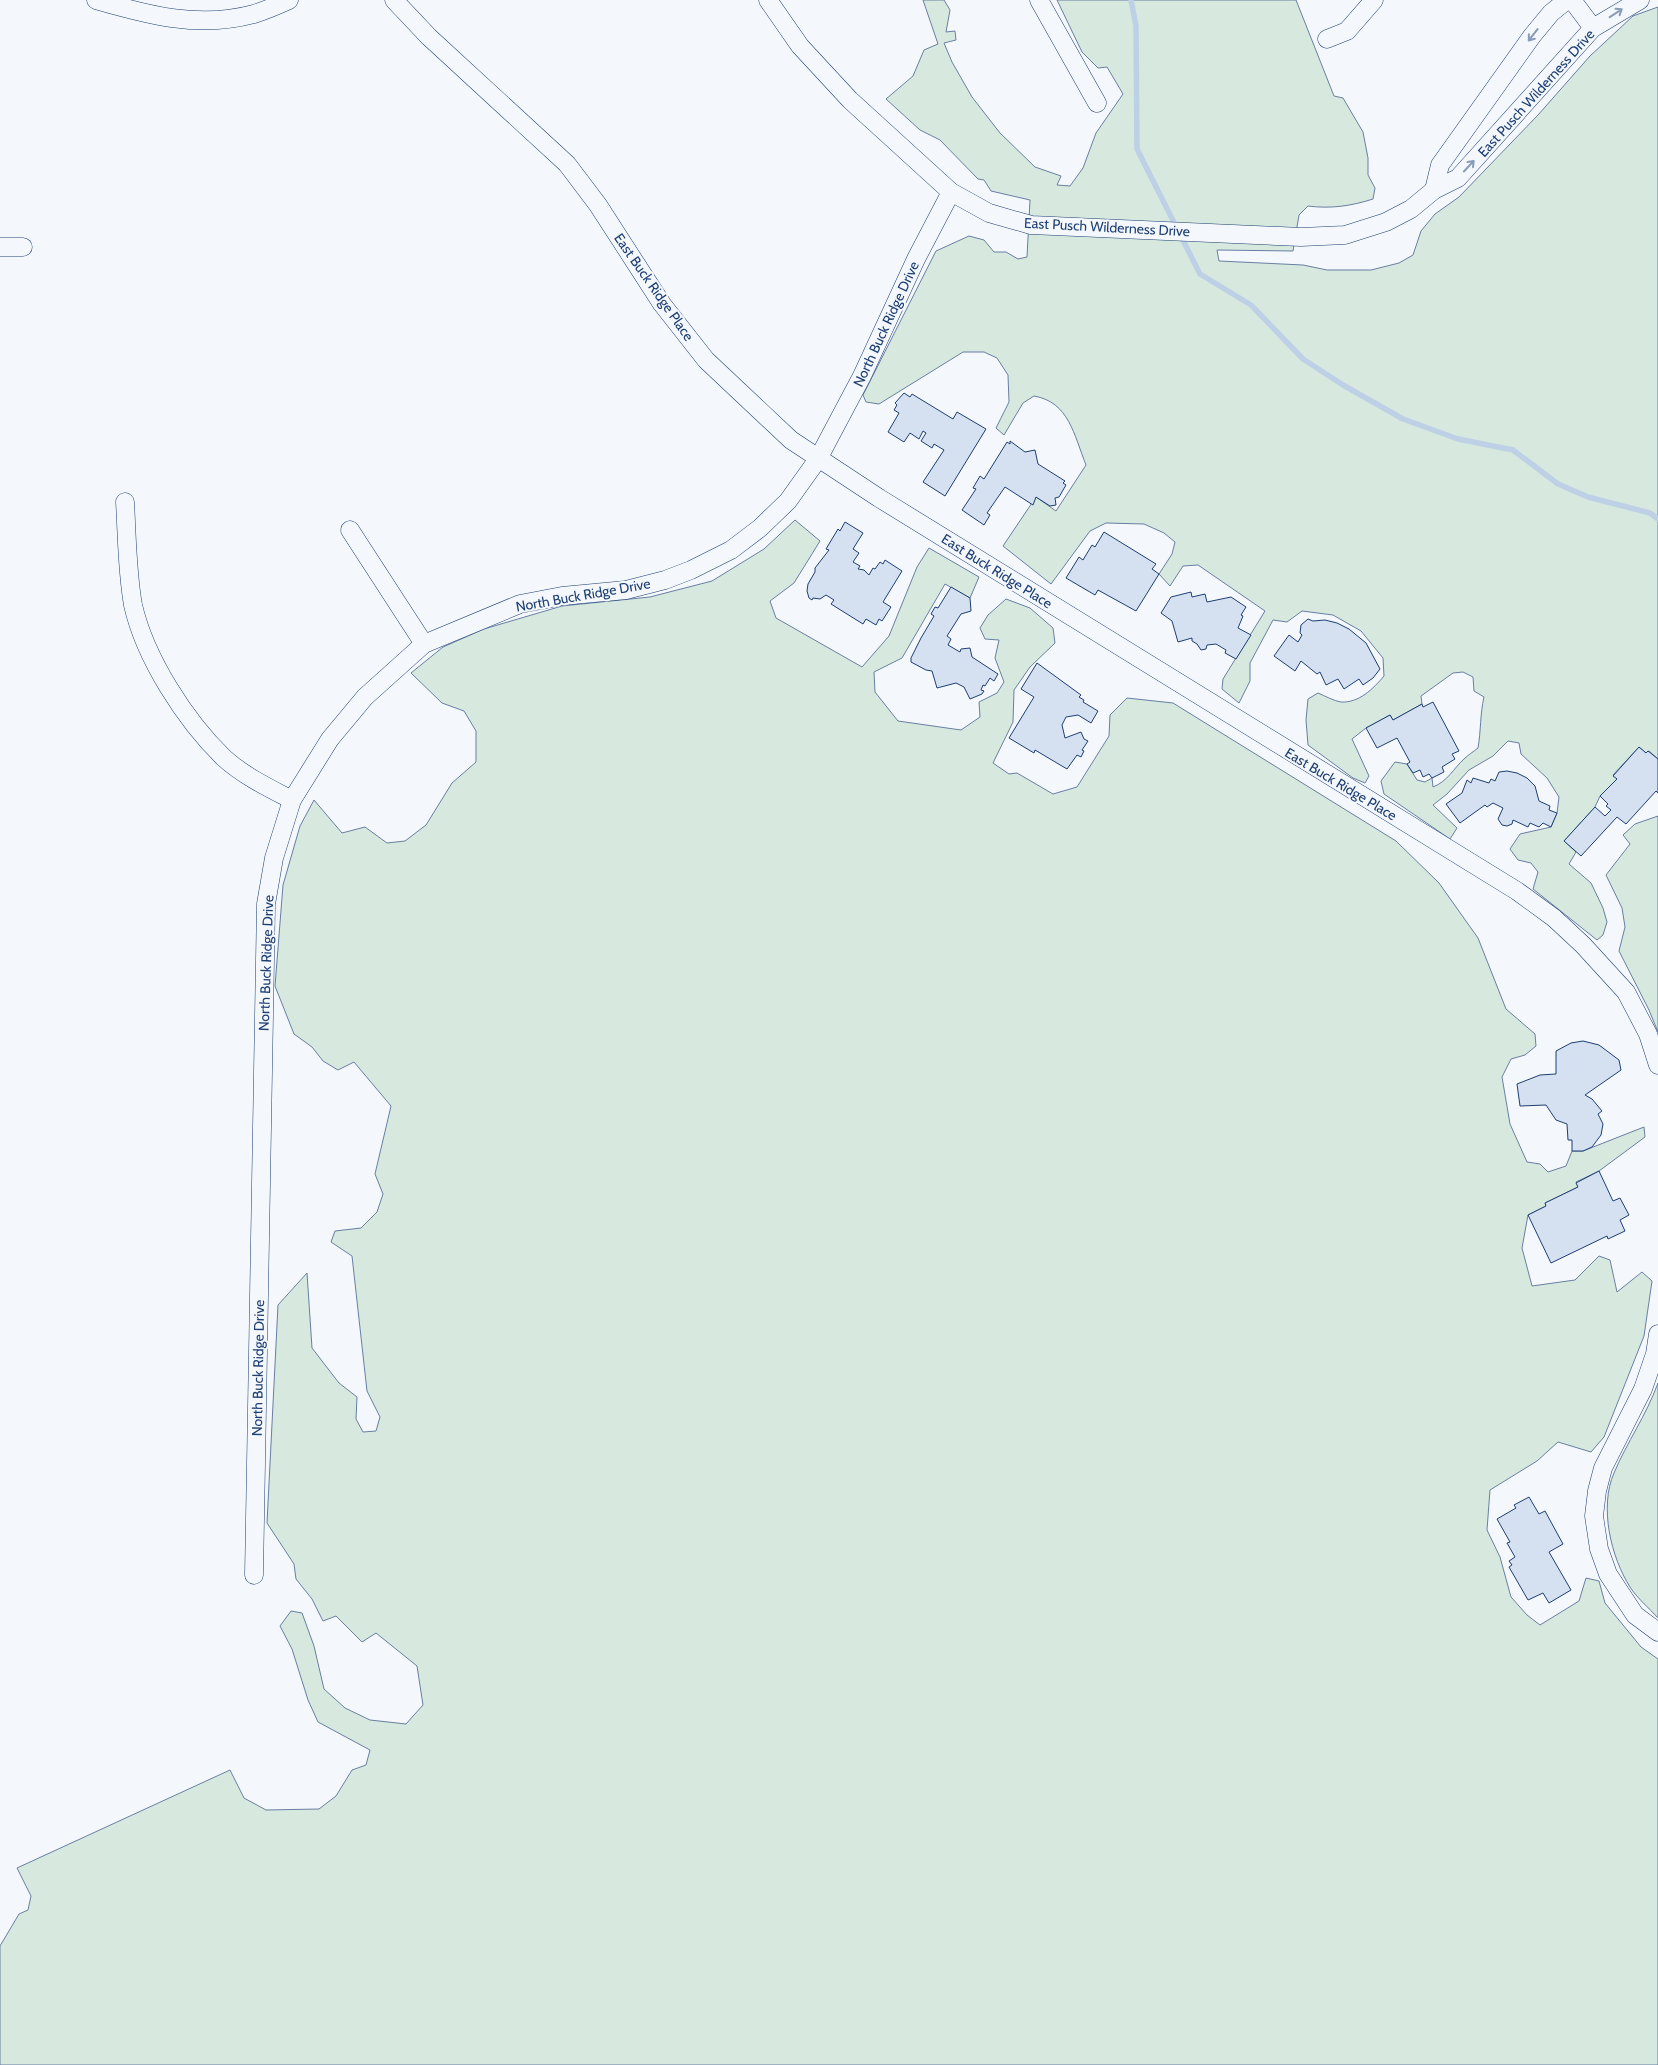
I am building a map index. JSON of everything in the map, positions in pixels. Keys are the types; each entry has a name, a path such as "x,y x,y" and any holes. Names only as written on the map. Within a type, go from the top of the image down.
{"street":[{"path":"96,0 152,16 210,21 254,14 290,0"},
{"name":"East Buck Ridge Place","path":"394,0 430,37 567,164 598,205 662,304 706,360 791,440 818,459 1262,736 1517,891 1554,918 1583,944 1626,992 1648,1034 1658,1065"},
{"path":"1039,0 1098,103"},
{"path":"1327,39 1347,31 1374,0"},
{"name":"East Pusch Wilderness Drive","path":"1434,190 1440,165 1532,36 1551,13 1567,0"},
{"path":"1572,0 1593,28"},
{"name":"East Pusch Wilderness Drive","path":"772,2 800,46 850,100 952,192 989,213 1031,225 1301,237 1345,235 1386,222 1411,209 1434,190 1458,178 1593,28 1640,0"},
{"name":"North Buck Ridge Drive","path":"254,1575 266,904 274,858 292,800 330,740 364,697 424,644 520,604 562,596 626,590 665,580 730,550 760,528 788,501 818,459 862,376 916,259 952,192"},
{"path":"0,247 23,247"},
{"path":"125,502 133,604 145,643 172,692 194,724 225,758 257,782 292,800"},
{"path":"350,530 424,644"},
{"path":"1658,1334 1655,1354 1643,1389 1603,1468 1597,1491 1594,1516 1599,1549 1608,1574 1636,1615 1658,1632"}],"shaded area":[{"path":"923,0 944,0 950,10 946,32 955,31 956,40 944,43 952,62 972,97 1000,133 1035,167 1061,176 1057,185 1070,186 1083,168 1096,133 1123,94 1107,67 1098,68 1082,52 1057,0 1296,0 1334,96 1343,98 1363,132 1368,158 1368,175 1375,188 1373,199 1341,206 1308,206 1299,215 1293,251 1217,250 1219,261 1303,265 1327,270 1371,270 1399,263 1413,255 1421,231 1435,214 1459,197 1538,115 1590,56 1633,16 1658,7 1658,759 1649,751 1646,753 1639,747 1613,775 1617,779 1600,796 1595,807 1564,841 1576,852 1569,864 1591,883 1603,908 1607,922 1603,935 1597,940 1533,889 1538,872 1531,863 1518,860 1510,849 1520,834 1551,827 1557,813 1559,797 1547,778 1521,754 1519,743 1508,741 1493,756 1469,770 1447,794 1433,805 1457,828 1450,839 1384,794 1381,781 1395,762 1407,764 1417,780 1425,782 1432,778 1433,787 1443,782 1464,759 1478,748 1484,697 1474,691 1473,677 1463,672 1453,673 1421,696 1422,704 1393,720 1390,715 1366,728 1352,739 1369,776 1365,783 1353,778 1308,745 1306,720 1308,699 1318,693 1332,700 1348,702 1360,698 1384,676 1383,658 1361,631 1333,615 1302,611 1287,622 1273,620 1250,663 1250,681 1239,703 1222,689 1223,679 1265,611 1198,565 1183,566 1170,586 1159,574 1172,554 1175,542 1164,533 1144,524 1106,523 1090,531 1051,584 1003,546 1036,497 1056,511 1086,465 1069,422 1055,405 1046,399 1034,396 1023,403 1004,435 996,428 1009,402 1008,375 997,358 984,352 963,352 879,404 866,402 863,395 936,251 969,236 984,240 994,252 1006,252 1018,259 1027,257 1030,200 991,191 984,180 978,179 940,140 920,130 886,99 913,76 924,50 938,44"},
{"path":"795,520 820,541 794,583 770,601 776,618 862,667 889,636 917,567 929,548 979,577 970,598 945,584 902,658 874,672 875,692 898,721 961,730 980,717 979,702 997,693 1004,682 995,658 999,640 985,639 980,628 988,615 1006,599 1030,608 1053,628 1055,643 1030,667 1014,690 1013,722 993,763 1009,774 1017,773 1053,794 1077,787 1109,736 1110,715 1127,698 1173,703 1396,841 1439,883 1478,938 1506,1009 1535,1034 1536,1046 1525,1055 1511,1059 1502,1077 1510,1124 1527,1162 1540,1164 1548,1172 1566,1166 1572,1151 1583,1151 1644,1127 1645,1137 1599,1171 1576,1182 1578,1187 1545,1203 1546,1206 1528,1215 1522,1248 1532,1286 1575,1280 1599,1256 1610,1260 1617,1292 1642,1272 1652,1281 1644,1336 1604,1437 1591,1452 1558,1442 1537,1461 1490,1490 1487,1530 1500,1557 1511,1597 1527,1615 1540,1625 1579,1601 1586,1578 1599,1581 1605,1603 1641,1647 1658,1659 1658,2065 0,2065 0,1946 19,1914 28,1910 31,1896 17,1868 230,1770 244,1798 266,1810 319,1809 336,1796 352,1770 366,1765 370,1750 318,1722 308,1700 292,1649 280,1626 291,1611 302,1613 314,1646 324,1689 345,1708 370,1720 406,1724 423,1705 417,1666 376,1633 362,1642 336,1616 323,1621 312,1599 296,1579 294,1564 267,1523 278,1305 307,1273 312,1348 339,1383 357,1397 356,1419 363,1432 376,1431 380,1417 367,1391 352,1256 331,1242 335,1231 361,1228 377,1212 383,1194 375,1174 391,1106 354,1062 338,1070 323,1061 312,1047 294,1034 275,986 283,885 300,826 314,800 342,833 365,827 387,843 405,841 426,825 452,783 476,762 476,731 464,711 442,703 411,673 443,647 484,629 562,606 650,597 712,581 764,549"},
{"path":"1658,816 1658,1032 1619,951 1625,927 1622,908 1606,875 1630,844 1623,835 1635,824"},
{"path":"1658,1383 1658,1618 1636,1595 1623,1575 1613,1547 1607,1516 1610,1486 1614,1473 1648,1407"}],"building":[{"path":"904,393 910,397 912,394 953,419 957,412 986,429 945,496 923,482 944,450 934,444 932,448 921,441 926,433 923,431 919,439 910,433 904,442 888,432 899,413 894,410 897,405 895,403"},
{"path":"1010,441 1025,452 1035,450 1038,464 1065,481 1063,483 1066,485 1059,497 1055,498 1056,505 1050,506 1036,497 1033,505 1005,487 987,513 990,515 984,525 962,510 976,489 973,488 980,476 984,479 1007,442 1010,444"},
{"path":"845,522 863,533 853,549 859,553 853,562 860,566 858,569 864,570 869,575 873,568 875,569 880,562 883,564 885,560 902,571 883,602 891,607 882,621 879,619 876,625 866,619 863,624 831,604 834,600 826,595 820,599 813,598 812,600 809,598 808,584 815,572 815,568 829,550 826,549 838,529 840,531"},
{"path":"1104,532 1156,564 1152,569 1159,574 1136,611 1098,590 1095,595 1066,578 1079,557 1083,560 1092,545 1095,547"},
{"path":"951,587 970,598 971,611 961,614 947,636 951,639 948,645 960,652 961,649 970,648 972,657 998,674 994,681 990,678 985,686 983,685 981,690 984,691 982,694 970,699 964,687 956,683 937,688 932,671 911,662 911,658 921,638 934,616 931,614 935,607 938,608"},
{"path":"1191,592 1192,597 1205,594 1207,602 1231,597 1246,607 1241,615 1243,616 1238,628 1251,635 1236,659 1225,653 1226,650 1216,644 1207,645 1206,649 1201,650 1192,641 1192,638 1178,642 1172,621 1161,613 1171,597"},
{"path":"1308,619 1337,623 1349,629 1366,643 1380,669 1373,678 1363,685 1359,679 1344,689 1338,679 1326,685 1320,672 1317,674 1301,661 1295,671 1274,656 1289,635 1298,642 1302,635 1300,633 1301,625"},
{"path":"1037,663 1081,695 1079,697 1084,700 1083,702 1098,711 1091,723 1078,715 1066,717 1062,725 1065,738 1081,732 1084,739 1088,741 1082,750 1084,751 1081,757 1077,755 1067,769 1035,750 1034,753 1009,738 1034,697 1021,689"},
{"path":"1433,702 1459,751 1452,754 1455,759 1442,767 1444,772 1432,778 1429,774 1423,777 1420,770 1413,773 1407,764 1410,762 1397,738 1377,748 1366,728 1390,715 1393,720 1422,704 1423,707"},
{"path":"1639,747 1658,759 1658,793 1656,791 1626,824 1617,817 1581,856 1564,841 1595,807 1605,816 1611,810 1600,796 1617,779 1613,776"},
{"path":"1507,771 1527,778 1535,786 1539,801 1550,806 1549,810 1557,813 1551,827 1543,823 1539,827 1530,823 1528,827 1513,820 1512,824 1502,825 1498,819 1503,808 1493,803 1487,807 1485,805 1460,823 1446,804 1462,793 1467,780 1471,783 1473,778 1489,783 1491,779 1495,781 1499,772"},
{"path":"1583,1041 1599,1045 1619,1060 1621,1070 1585,1095 1592,1099 1602,1111 1598,1114 1603,1124 1601,1135 1592,1147 1583,1151 1572,1151 1572,1140 1568,1140 1567,1124 1556,1120 1546,1105 1520,1106 1517,1084 1540,1075 1556,1074 1556,1051 1571,1043"},
{"path":"1599,1171 1613,1201 1620,1198 1629,1215 1620,1220 1625,1231 1608,1239 1607,1236 1551,1263 1528,1215 1546,1206 1545,1203 1578,1187 1576,1183"},
{"path":"1529,1497 1539,1514 1545,1511 1563,1544 1549,1552 1571,1590 1549,1603 1543,1593 1528,1600 1509,1567 1512,1565 1509,1561 1515,1557 1507,1543 1510,1542 1497,1519 1516,1508 1514,1505"}],"waterway":[{"path":"1131,0 1136,26 1137,149 1200,274 1251,305 1303,359 1343,385 1403,419 1458,439 1513,450 1558,484 1588,497 1650,513 1658,519"}]}
